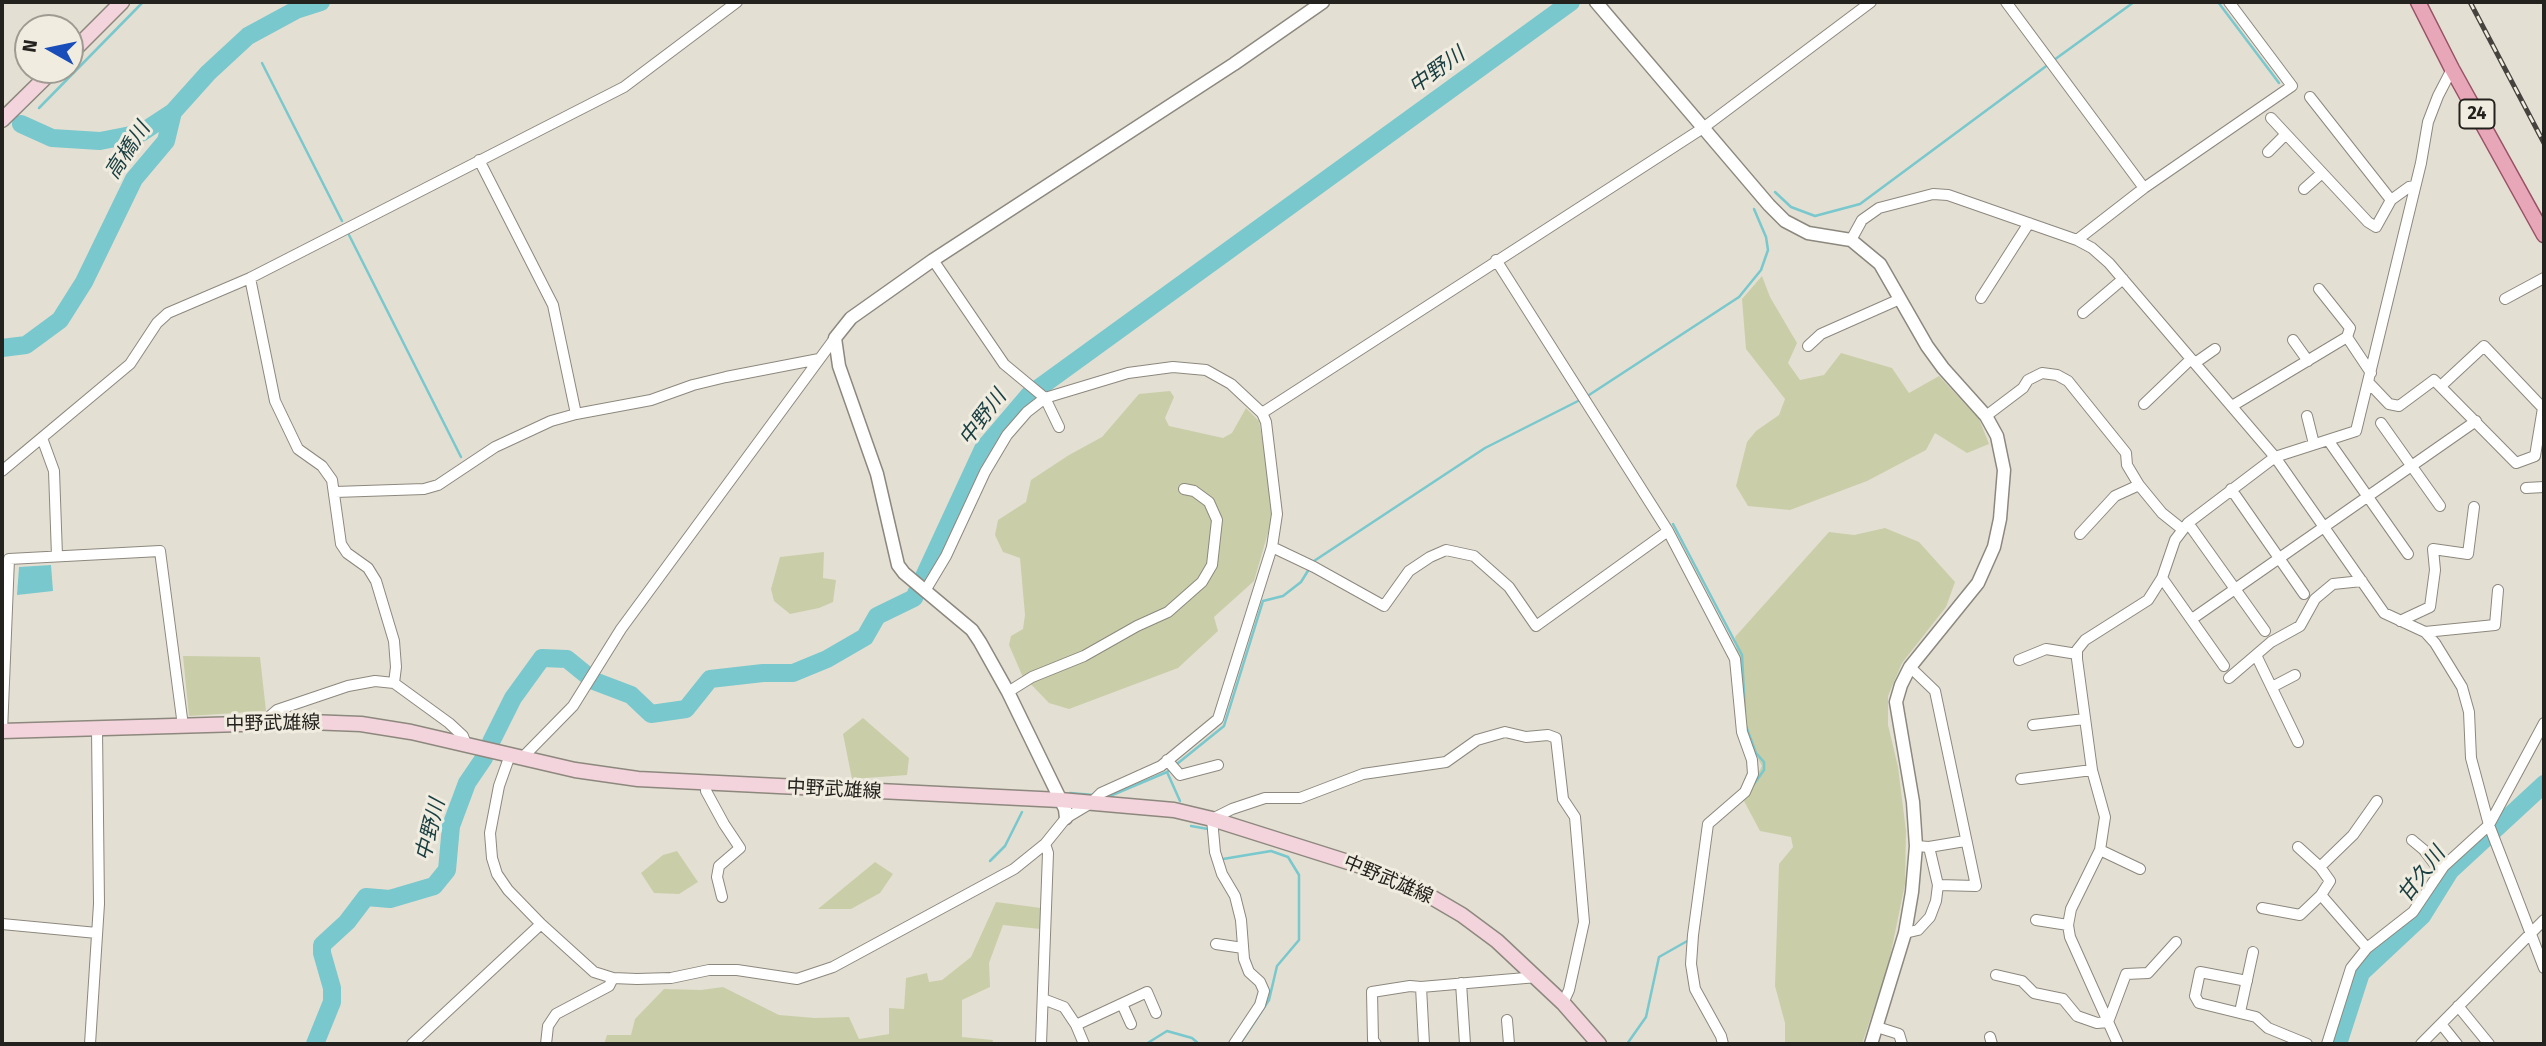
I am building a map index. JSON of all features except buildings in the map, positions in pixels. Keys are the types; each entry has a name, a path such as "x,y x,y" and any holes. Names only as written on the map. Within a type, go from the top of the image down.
{"main road":[{"path":"84,40 122,2"},
{"name":"24","path":"2418,2 2542,233"},
{"path":"2,120 39,84"},
{"name":"中野武雄線","path":"2,731 261,723 361,724 411,732 575,770 638,779 1060,800 1096,798 1174,810 1212,819 1367,868 1416,888 1462,915 1497,940 1563,1003 1599,1044"}],"street":[{"path":"2,471 130,364 157,323 168,313 250,278 624,87 737,2"},
{"path":"925,591 946,555 985,472 1007,435 1027,412 1045,398 1128,373 1173,366 1206,370 1231,384 1262,413 1266,422 1277,514 1272,547 1218,719 1161,766 1096,798 1066,818 1045,844 1014,869 978,891 813,976 786,979 737,970 709,970 671,978 603,976 586,966 508,890 497,874 492,858 491,833 499,786 516,757 573,706 621,629 851,318 933,260 1234,64 1323,2"},
{"path":"1596,2 1785,221 1808,233 1851,240 1880,264 1927,346 1986,416 1997,436 2004,470 2000,519 1994,547 1978,583 1910,667 1900,685 1896,702 1922,846 1938,885 1930,917 1919,930 1905,933"},
{"path":"1262,413 1703,128 1871,2"},
{"path":"2006,2 2144,188"},
{"path":"2077,240 2144,188 2292,86 2228,2"},
{"path":"2118,1044 2070,937 2068,925 2071,909 2100,850 2105,817 2092,770 2077,654 2085,640 2148,600 2162,578 2185,526 2231,489 2275,457 2356,431 2428,122 2452,69"},
{"path":"2310,97 2391,200"},
{"path":"2271,118 2376,228 2391,200 2409,187 2415,186"},
{"path":"2268,152 2286,134"},
{"path":"479,160 553,305 576,414"},
{"path":"2304,188 2322,173"},
{"path":"1851,240 1862,220 1879,208 1933,194 1948,195 2077,240 2092,248 2123,279 2275,457 2384,612 2425,632 2442,654 2467,700 2471,758 2491,829 2544,968"},
{"path":"1981,298 2029,223"},
{"path":"933,260 1004,364 1045,398 1059,427"},
{"path":"1496,260 1668,531 1735,659 1742,732 1752,760 1753,774 1745,792 1708,828 1691,964 1695,989 1723,1044"},
{"path":"250,278 275,401 298,449 323,466 332,480 337,531 341,544 347,553 368,568 376,581 394,641 394,683"},
{"path":"2504,299 2544,278"},
{"path":"2083,313 2123,279"},
{"path":"2232,406 2347,337 2350,328 2319,289"},
{"path":"1808,346 1821,334 1900,299"},
{"path":"2347,337 2370,378 2389,404 2399,406 2434,380 2516,463 2535,456 2543,408 2484,346 2442,386"},
{"path":"835,338 839,366 877,474 898,565 972,630 1008,692 1066,818"},
{"path":"2293,340 2308,361"},
{"path":"2144,404 2193,361 2215,349"},
{"path":"335,492 424,489 495,447 551,421 651,401 693,385 819,359"},
{"path":"1986,416 2023,388 2028,380 2042,373 2057,375 2068,381 2126,453 2127,465 2139,485 2162,513 2185,526 2265,631"},
{"path":"2307,416 2315,444"},
{"path":"2192,619 2476,421"},
{"path":"2381,423 2440,506"},
{"path":"42,438 54,471 57,556"},
{"path":"2328,440 2409,554"},
{"path":"2080,534 2115,496 2139,485"},
{"path":"2526,488 2544,486"},
{"path":"1008,692 1032,677 1084,656 1168,612 1202,582 1212,565 1217,520 1209,502 1194,491 1184,489"},
{"path":"2231,489 2304,594"},
{"path":"2400,621 2430,607 2435,570 2433,549 2468,554 2474,507"},
{"path":"1272,547 1384,606 1409,571 1430,557 1446,550 1474,556 1509,587 1535,626 1668,531"},
{"path":"2,731 9,559 160,551 183,726"},
{"path":"2162,578 2224,666"},
{"path":"2230,678 2271,642 2300,626 2315,599 2333,584 2362,581"},
{"path":"2425,632 2495,625 2498,590"},
{"path":"2019,660 2046,649 2077,654"},
{"path":"2256,655 2298,742"},
{"path":"1910,667 1935,691 1976,886 1938,885"},
{"path":"2272,687 2295,675"},
{"path":"261,723 277,710 348,686 375,681 394,683 449,723 463,736 466,744"},
{"path":"2034,726 2085,719"},
{"path":"2327,1044 2351,968 2367,948 2413,912 2440,871 2491,829 2544,723"},
{"path":"90,1044 97,933 97,729"},
{"path":"1234,1044 1260,1005 1264,991 1260,982 1249,972 1244,959 1236,896 1222,874 1215,852 1212,819 1265,798 1300,798 1363,774 1446,762 1477,740 1505,732 1526,737 1548,735 1556,738 1563,799 1575,817 1584,922 1569,990 1563,1003"},
{"path":"1167,760 1180,775 1218,765"},
{"path":"2021,779 2092,770"},
{"path":"706,784 706,791 740,848 719,866 717,877 722,897"},
{"path":"2320,867 2353,835 2376,801"},
{"path":"2412,839 2440,871"},
{"path":"1922,846 1965,841"},
{"path":"1041,1044 1044,1034 1048,853 1045,844"},
{"path":"1871,1044 1905,933 1922,846"},
{"path":"2262,908 2300,915 2321,895 2330,881 2320,867 2298,847"},
{"path":"2100,850 2140,869"},
{"path":"2321,895 2367,948"},
{"path":"2036,920 2068,925"},
{"path":"2421,1044 2544,920"},
{"path":"2,924 97,933"},
{"path":"412,1044 541,924"},
{"path":"2108,1022 2126,974 2148,973 2176,942"},
{"path":"1216,944 1244,948"},
{"path":"2240,1013 2253,953"},
{"path":"2247,981 2200,972 2195,996 2199,1003 2256,1017 2268,1028 2307,1044"},
{"path":"1996,975 2022,981 2035,993 2063,999 2077,1016 2097,1023 2108,1022"},
{"path":"1376,1044 1373,1040 1372,992 1410,986 1537,977"},
{"path":"546,1044 548,1026 556,1014 609,986 613,978"},
{"path":"1461,983 1465,1044"},
{"path":"1421,987 1424,1044"},
{"path":"1076,1025 1147,992 1157,1013"},
{"path":"1043,999 1063,1007 1076,1025 1084,1044"},
{"path":"1122,1004 1131,1024"},
{"path":"2459,1006 2489,1044"},
{"path":"1507,1020 1508,1044"},
{"path":"2441,1024 2457,1044"},
{"path":"1877,1027 1899,1034 1902,1044"}],"green space":[{"path":"1762,276 1770,297 1797,343 1788,363 1800,380 1824,375 1841,353 1892,368 1909,393 1939,376 1979,419 1989,444 1967,453 1935,433 1926,450 1867,481 1790,510 1748,506 1736,486 1747,442 1756,431 1779,415 1785,399 1746,349 1742,299"},
{"path":"1170,391 1174,397 1165,418 1169,426 1223,438 1232,433 1246,408 1259,421 1272,519 1254,581 1214,617 1218,631 1178,668 1069,709 1049,703 1022,675 1009,645 1011,636 1023,629 1025,615 1020,558 1003,552 995,535 998,520 1026,502 1031,480 1102,437 1139,394"},
{"path":"1885,528 1919,542 1955,582 1946,607 1902,663 1888,696 1888,725 1898,767 1906,831 1905,884 1888,967 1862,1044 1785,1044 1785,1023 1775,986 1779,864 1793,847 1791,837 1760,831 1744,801 1762,766 1747,738 1735,637 1829,532 1854,535"},
{"path":"824,552 823,578 836,580 833,602 790,614 774,601 771,589 780,557"},
{"path":"183,656 260,657 266,711 189,716"},
{"path":"863,718 909,758 907,775 852,779 843,734"},
{"path":"677,851 698,882 679,894 654,893 641,873 663,855"},
{"path":"875,862 893,874 880,893 851,909 818,909"},
{"path":"996,902 1041,908 1040,929 1003,925 989,963 990,987 962,1000 962,1037 993,1040 992,1044 604,1044 607,1035 631,1035 635,1019 664,989 701,990 723,987 779,1015 849,1017 859,1039 889,1034 889,1008 904,1009 906,978 927,973 929,982 942,980 971,957"}],"water":[{"path":"51,565 53,591 17,595 19,567"}],"waterway":[{"path":"39,108 143,2"},
{"name":"高橋川","path":"2,348 26,345 60,320 84,282 134,179 166,141 173,112 208,73 248,36 296,10 321,2"},
{"name":"中野川","path":"491,742 513,698 542,658 567,659 594,681 631,695 651,714 686,709 710,679 763,673 793,673 827,659 865,637 877,616 914,598 983,449 1029,395 1571,2"},
{"path":"2054,60 2134,2"},
{"path":"2218,2 2279,83"},
{"path":"262,63 342,221"},
{"path":"1775,192 1791,207 1815,216 1860,204 2049,64"},
{"path":"21,124 52,138 100,141 141,133 173,112"},
{"path":"1586,397 1739,297 1761,270 1768,250 1766,237 1754,209"},
{"path":"349,235 461,457"},
{"path":"1104,795 1110,796 1167,772 1224,726 1263,601 1283,596 1301,582 1314,561 1485,448 1580,400"},
{"path":"1673,524 1742,655 1745,712"},
{"path":"1746,726 1756,753 1764,762 1764,770 1754,784"},
{"name":"中野川","path":"315,1044 332,1002 332,988 322,945 347,922 366,897 390,899 434,886 447,870 451,826 467,783 484,758"},
{"path":"1167,772 1180,801"},
{"name":"甘久川","path":"2338,1044 2361,973 2422,916 2450,871 2544,784"},
{"path":"1070,793 1094,795"},
{"path":"990,861 1005,846 1022,812"},
{"path":"1191,826 1208,829 1209,833"},
{"path":"1223,859 1271,851 1288,857 1299,875 1299,940 1277,966 1269,1000 1240,1044"},
{"path":"1627,1044 1646,1017 1659,957 1689,940"},
{"path":"1146,1044 1167,1031 1192,1038 1199,1044"}],"railway":[{"path":"2470,2 2544,143"}]}
